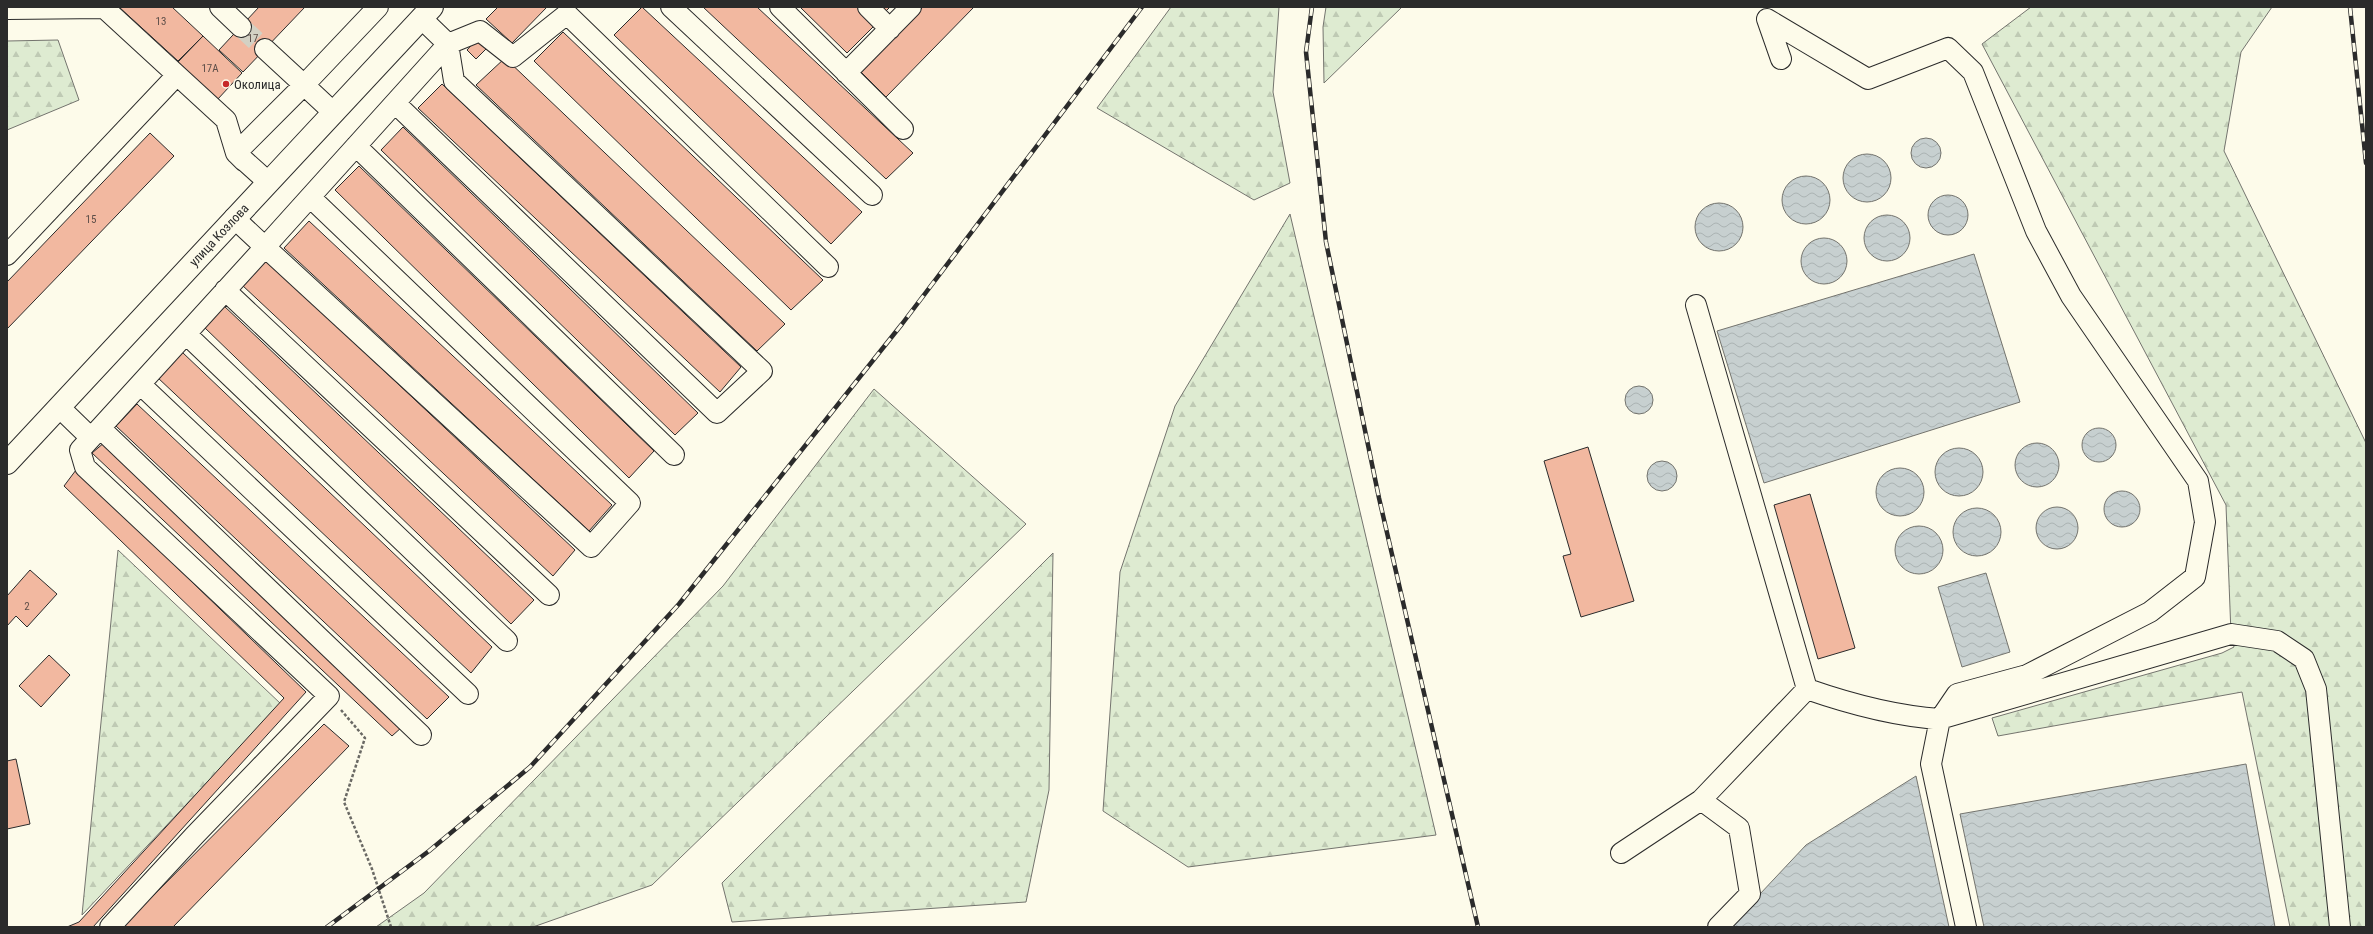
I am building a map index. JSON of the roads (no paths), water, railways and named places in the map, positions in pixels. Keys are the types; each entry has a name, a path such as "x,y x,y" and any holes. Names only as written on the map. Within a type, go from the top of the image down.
{"main road":[{"name":"улица Козлова","path":"7,463 426,13"}],"lane":[{"path":"236,154 378,7"},
{"path":"670,7 872,195"},
{"path":"780,7 904,130"},
{"path":"868,7 890,29"},
{"path":"846,73 911,7"},
{"path":"7,9 104,8 226,120 236,154 268,182"},
{"path":"110,927 195,835 329,696 85,467 80,450 448,44 480,31 514,57 571,11 828,266"},
{"path":"395,103 717,412 762,371 454,81 448,44 426,13"},
{"path":"1781,59 1767,19 1868,79 1948,48 1973,72 2036,231 2071,296 2198,481 2205,522 2195,577 2150,612 2027,675 1957,694 1940,719 1931,764 1966,927"},
{"path":"265,49 333,112"},
{"path":"7,255 177,74"},
{"path":"356,146 674,455"},
{"path":"234,218 591,547 630,503 310,198"},
{"path":"226,290 549,595"},
{"path":"1696,305 1807,689"},
{"path":"186,334 507,641"},
{"path":"140,384 468,694"},
{"path":"59,407 95,433 421,735"},
{"path":"1807,689 1851,704 1913,717 1940,719 2231,634 2277,641 2304,659 2316,689 2340,927"},
{"path":"1621,853 1701,800 1807,689"},
{"path":"1701,800 1739,828 1750,894 1718,927"}],"water":[{"path":"1926,138 1936,143 1941,153 1936,163 1926,168 1916,163 1911,153 1916,143"},
{"path":"1862,154 1872,154 1884,161 1891,173 1891,183 1884,195 1872,202 1862,202 1854,198 1847,191 1843,183 1843,173 1847,165 1854,158"},
{"path":"1801,176 1811,176 1823,183 1830,195 1830,205 1823,217 1811,224 1801,224 1793,220 1786,213 1782,205 1782,195 1786,187 1793,180"},
{"path":"1948,195 1956,197 1962,201 1966,207 1968,215 1966,223 1962,229 1956,233 1948,235 1940,233 1934,229 1930,223 1928,215 1930,207 1934,201 1940,197"},
{"path":"1719,203 1728,205 1736,210 1741,218 1743,227 1741,236 1736,244 1728,249 1719,251 1710,249 1702,244 1697,236 1695,227 1697,218 1702,210 1710,205"},
{"path":"1882,215 1892,215 1904,221 1909,229 1909,247 1904,255 1896,260 1882,261 1874,258 1867,251 1864,243 1864,233 1867,225 1874,218"},
{"path":"1819,238 1829,238 1841,244 1846,252 1846,270 1841,278 1833,283 1819,284 1811,281 1804,274 1801,266 1801,256 1804,248 1811,241"},
{"path":"1974,254 2020,402 1764,483 1717,331"},
{"path":"1639,386 1645,387 1649,390 1652,394 1652,406 1649,410 1645,413 1639,414 1633,413 1629,410 1626,406 1625,400 1626,394 1629,390 1633,387"},
{"path":"2099,428 2105,429 2111,433 2115,439 2115,451 2111,457 2105,461 2099,462 2093,461 2087,457 2083,451 2082,445 2083,439 2087,433 2093,429"},
{"path":"2037,443 2049,447 2055,453 2059,465 2055,477 2049,483 2037,487 2025,483 2019,477 2015,465 2019,453 2025,447"},
{"path":"1954,448 1964,448 1976,455 1983,467 1983,477 1976,489 1964,496 1954,496 1946,492 1939,485 1935,477 1935,467 1939,459 1946,452"},
{"path":"1662,461 1673,465 1677,476 1673,487 1662,491 1651,487 1647,476 1651,465"},
{"path":"1900,468 1909,470 1917,475 1922,483 1924,492 1922,501 1917,509 1909,514 1900,516 1891,514 1883,509 1878,501 1876,492 1878,483 1883,475 1891,470"},
{"path":"2126,491 2135,496 2139,502 2139,516 2135,522 2126,527 2118,527 2109,522 2105,516 2104,505 2109,496 2115,492"},
{"path":"2057,507 2072,513 2078,528 2072,543 2057,549 2042,543 2036,528 2042,513"},
{"path":"1977,508 1986,510 1994,515 1999,523 2001,532 1999,541 1994,549 1986,554 1977,556 1968,554 1960,549 1955,541 1953,532 1955,523 1960,515 1968,510"},
{"path":"1919,526 1928,528 1936,533 1941,541 1943,550 1941,559 1936,567 1928,572 1919,574 1910,572 1902,567 1897,559 1895,550 1897,541 1902,533 1910,528"},
{"path":"1986,573 2010,652 1962,667 1938,587"},
{"path":"2246,764 2275,927 1984,927 1960,814"},
{"path":"1916,776 1949,927 1729,927 1806,845"}],"tunnel":[{"path":"241,27 265,49"}],"railway":[{"path":"327,927 429,851 530,767 679,604 902,324 1142,7"},
{"path":"1312,7 1306,52 1326,242 1379,498 1478,927"},
{"path":"2350,7 2366,163"}],"place":[{"name":"Околица","path":"226,84"}]}
